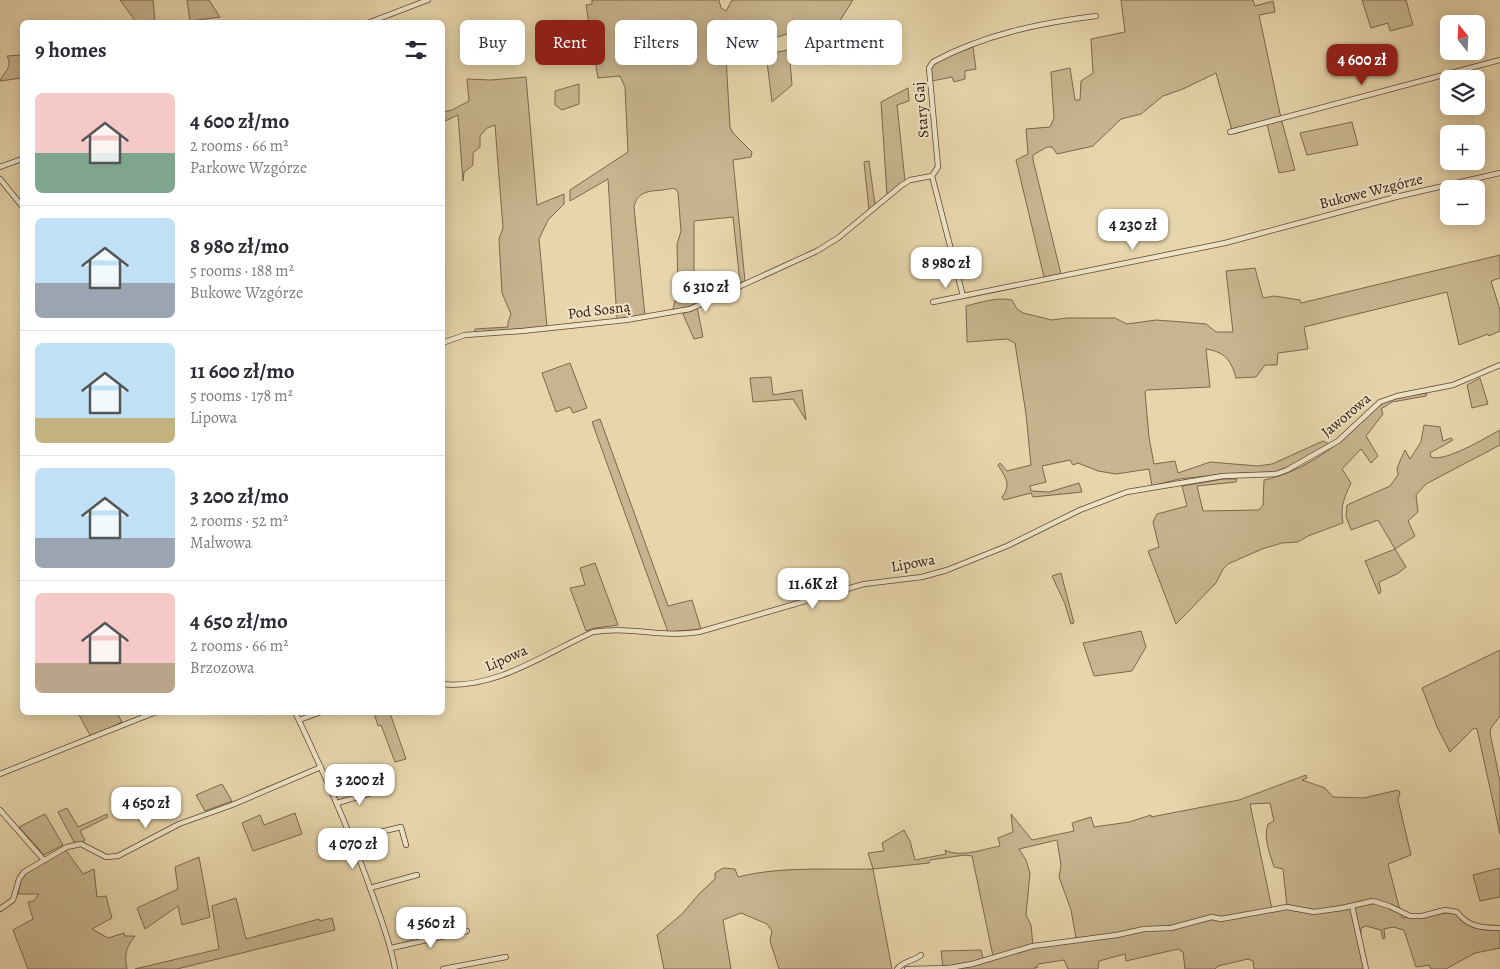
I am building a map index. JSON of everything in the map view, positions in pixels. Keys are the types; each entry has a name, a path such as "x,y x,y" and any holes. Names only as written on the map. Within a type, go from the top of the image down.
{"street":[{"path":"375,20 428,0"},
{"name":"Stary Gaj","path":"932,176 938,167 930,68 933,62 1018,29 1041,23 1096,16"},
{"path":"1230,132 1500,60"},
{"path":"0,167 20,160"},
{"name":"Bukowe Wzgórze","path":"933,302 1225,243 1306,220 1477,177 1500,173"},
{"path":"932,176 963,296"},
{"name":"Pod Sosną","path":"445,342 465,335 606,322 690,309 817,251 838,238 902,185 910,180 932,176"},
{"path":"0,179 20,204"},
{"name":"Jaworowa","path":"1179,483 1223,476 1271,475 1287,470 1338,441 1380,402 1397,396 1453,385 1500,365"},
{"name":"Lipowa","path":"445,684 465,685 502,676 593,632 606,630 661,634 699,632 864,584 922,577 947,570 1007,546 1080,510 1118,494 1179,483"},
{"path":"0,774 148,715"},
{"path":"297,715 337,803 370,888 391,948 395,969"},
{"path":"299,720 313,715"},
{"path":"0,909 14,900 19,879 24,872 43,859 67,847 81,844 106,857 118,856 178,824 232,805 321,767"},
{"path":"337,803 378,791"},
{"path":"0,810 43,859"},
{"path":"351,839 400,826 406,845"},
{"path":"370,888 417,875"},
{"path":"907,969 949,968 972,964 1033,946 1117,935 1144,929 1172,928 1212,917 1221,919 1287,907 1314,912 1373,901 1410,916 1422,916 1445,910 1457,912 1463,920 1478,927 1500,928"},
{"path":"1352,906 1366,969"},
{"path":"391,948 467,931"},
{"path":"897,969 902,964 921,955"},
{"path":"443,969 506,957"}],"shaded area":[{"path":"120,0 153,0 155,20 135,20"},
{"path":"187,0 209,0 220,17 198,20 190,20"},
{"path":"592,0 719,0 721,8 726,11 732,0 853,0 840,20 787,20 787,34 777,37 777,20 707,20 707,65 726,65 730,127 733,133 752,152 751,157 733,160 745,281 740,283 733,217 694,221 694,306 672,312 678,291 677,244 681,231 678,193 676,189 645,193 638,198 634,207 645,316 617,319 608,179 570,201 570,190 628,152 625,87 620,76 598,78 596,65 605,65 605,20 588,20 586,5 592,4"},
{"path":"1121,0 1253,0 1255,6 1273,1 1275,12 1259,15 1281,118 1295,170 1279,173 1267,124 1233,134 1216,73 1183,89 1163,96 1141,114 1121,119 1093,146 1057,154 1052,147 1047,147 1033,155 1061,274 1044,277 1016,160 1028,154 1026,129 1050,127 1054,118 1051,72 1070,68 1075,100 1080,100 1081,81 1093,73 1091,39 1125,32"},
{"path":"1362,0 1406,0 1413,25 1390,31 1388,23 1371,28"},
{"path":"973,47 976,69 965,71 965,79 954,82 952,77 932,81 931,67 938,60"},
{"path":"787,50 787,65 790,65 792,85 772,102 767,65 777,65 777,52"},
{"path":"20,55 20,78 0,81 9,64 7,56"},
{"path":"526,77 537,205 564,194 564,204 548,220 539,239 547,327 475,332 475,329 508,327 511,314 502,293 499,239 503,228 495,125 487,128 480,136 480,147 473,153 473,165 464,172 463,181 458,115 445,121 445,112 469,101 467,79 491,80"},
{"path":"579,84 579,104 562,110 555,105 555,91"},
{"path":"908,88 909,101 897,105 905,181 887,195 881,102"},
{"path":"1352,122 1358,145 1307,155 1300,133"},
{"path":"869,161 875,205 869,210 864,162"},
{"path":"1500,255 1500,278 1491,281 1500,310 1500,331 1489,336 1488,334 1459,345 1447,292 1304,327 1308,349 1278,353 1277,365 1265,365 1256,377 1236,378 1232,366 1223,355 1206,349 1210,387 1147,390 1145,392 1149,437 1154,464 1175,461 1178,473 1210,462 1258,466 1272,464 1323,441 1331,445 1294,465 1274,472 1225,474 1179,479 1152,486 1149,469 1116,474 1098,471 1078,463 1073,465 1070,460 1042,466 1046,482 1030,486 1031,491 1049,492 1079,483 1082,492 1033,497 1031,493 1004,500 1002,497 1007,484 998,465 1000,463 1007,471 1031,465 1026,414 1015,343 1007,339 967,342 966,306 989,300 1006,299 1012,300 1017,309 1023,313 1052,320 1067,318 1115,318 1127,324 1156,320 1206,324 1216,332 1233,332 1226,271 1255,268 1263,298 1274,296 1300,300 1301,303"},
{"path":"697,307 703,337 694,339 683,314"},
{"path":"570,363 587,408 573,413 570,407 556,412 542,373"},
{"path":"771,377 773,395 802,390 806,420 793,399 753,402 750,378"},
{"path":"1480,378 1488,404 1472,408 1467,385"},
{"path":"1427,393 1426,396 1392,402 1381,409 1383,414 1366,436 1378,456 1371,463 1361,449 1342,469 1351,483 1343,503 1343,523 1308,536 1298,542 1282,543 1262,549 1228,564 1223,569 1216,583 1176,624 1148,551 1159,547 1153,522 1157,514 1187,506 1182,486 1223,479 1237,479 1236,482 1197,486 1203,511 1259,510 1263,505 1264,480 1288,473 1321,455 1351,432 1373,410 1384,403 1398,398"},
{"path":"600,419 668,606 692,600 701,629 668,632 592,422"},
{"path":"1424,425 1440,427 1443,441 1451,438 1453,440 1430,453 1431,457 1437,458 1455,453 1500,430 1500,445 1426,484 1416,495 1418,512 1408,521 1415,536 1395,549 1378,520 1351,530 1346,516 1347,505 1390,486 1398,475 1397,468 1405,450 1410,459 1421,442"},
{"path":"1395,549 1406,567 1397,574 1379,582 1381,592 1379,594 1365,561"},
{"path":"595,563 618,625 586,631 570,588 585,585 580,568"},
{"path":"1061,573 1074,623 1071,624 1065,604 1052,576"},
{"path":"1141,631 1146,647 1132,671 1094,676 1083,643"},
{"path":"1500,650 1500,716 1491,728 1490,733 1500,781 1500,834 1477,729 1474,728 1450,752 1437,727 1422,688"},
{"path":"79,715 118,715 122,722 91,737"},
{"path":"375,715 391,715 406,759 395,762 381,725 378,726"},
{"path":"1306,775 1307,778 1302,780 1325,788 1333,797 1364,798 1398,790 1400,792 1398,800 1411,855 1388,864 1402,918 1455,912 1464,922 1475,927 1500,929 1500,948 1475,953 1446,969 1431,969 1429,965 1416,967 1404,930 1393,927 1384,929 1385,938 1383,939 1381,930 1366,926 1361,928 1361,935 1359,937 1365,969 1254,969 1253,961 1248,959 1218,966 1215,969 1185,969 1183,952 1178,949 1126,961 1125,954 1099,961 1098,969 1068,969 1064,960 1038,964 1035,969 921,969 943,967 941,951 981,950 983,958 993,956 972,856 965,855 930,860 929,863 873,869 868,853 884,851 882,843 904,830 910,841 915,860 946,854 945,850 958,853 972,852 1000,846 998,838 1013,832 1011,814 1032,840 1074,831 1072,823 1091,817 1094,827 1239,800","holes":["1270,803 1274,821 1268,824 1266,835 1274,867 1283,869 1287,906 1272,909 1250,804","1057,840 1061,865 1059,877 1071,910 1076,938 1033,946 1031,925 1026,915 1030,873 1026,860 1019,849"]},
{"path":"222,784 232,801 205,811 196,795"},
{"path":"67,808 78,827 107,814 108,817 80,831 85,840 82,843 74,842 58,812"},
{"path":"295,813 302,834 253,851 242,823 260,815 264,825"},
{"path":"45,814 63,845 44,855 19,827"},
{"path":"66,850 83,874 94,869 97,897 106,896 112,918 92,929 108,938 124,933 125,936 135,936 126,951 127,969 28,969 13,930 33,919 28,902 34,901 39,894 18,894 21,879 38,864"},
{"path":"199,857 210,917 182,925 178,906 145,929 137,908 178,889 175,867"},
{"path":"723,868 735,869 738,877 771,871 873,869 892,969 779,969 770,941 772,931 767,924 741,913 723,920 731,969 664,969 657,935 682,914 715,879 715,873"},
{"path":"1500,868 1500,897 1480,901 1473,875"},
{"path":"236,898 246,939 319,919 320,921 332,918 335,930 177,969 135,969 219,949 212,906"}]}
